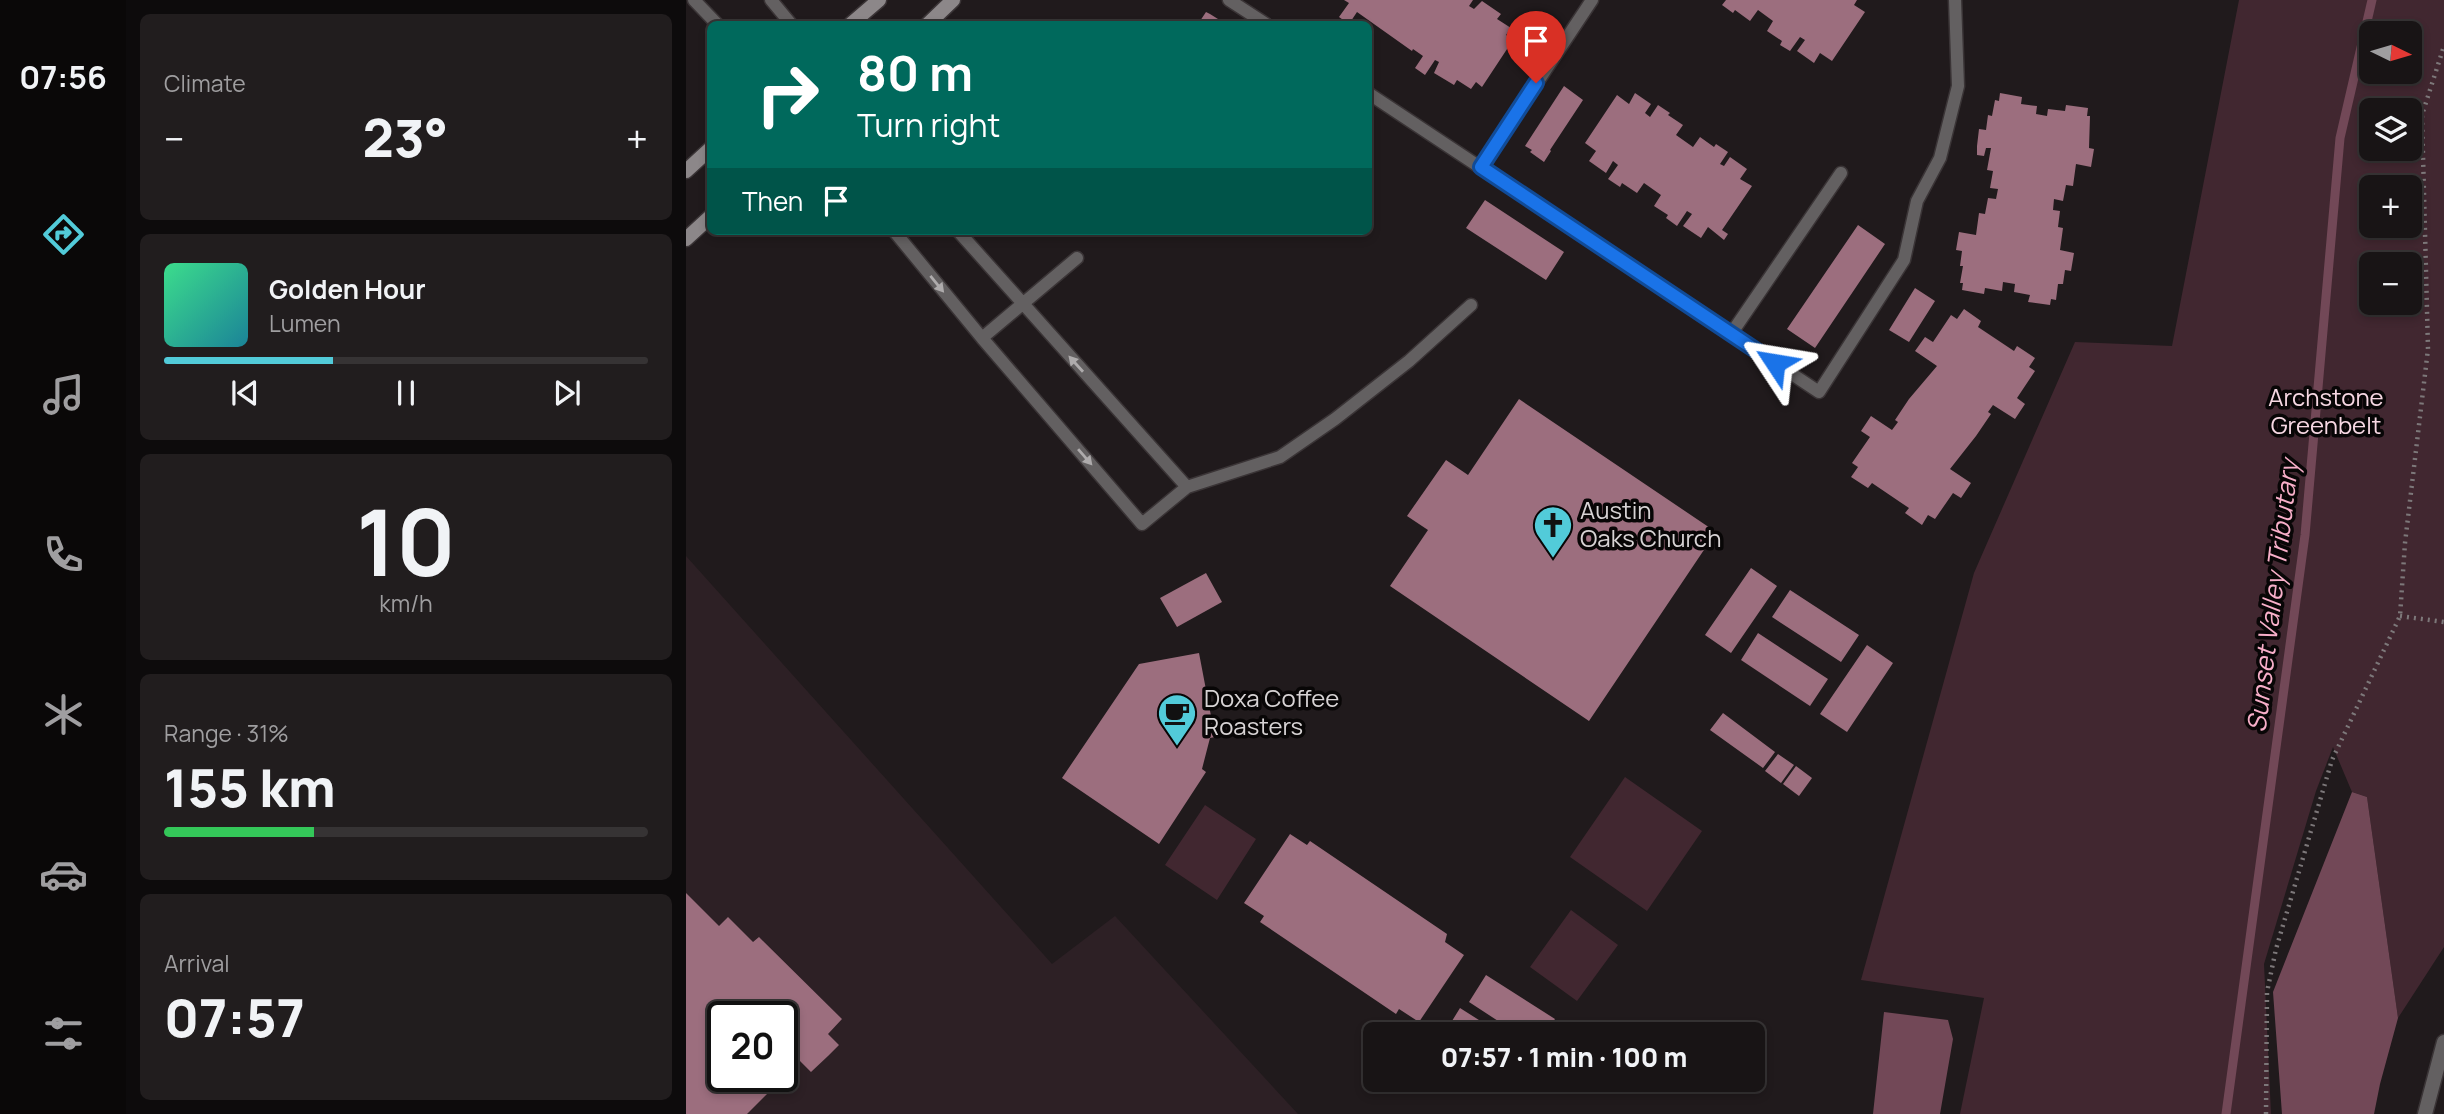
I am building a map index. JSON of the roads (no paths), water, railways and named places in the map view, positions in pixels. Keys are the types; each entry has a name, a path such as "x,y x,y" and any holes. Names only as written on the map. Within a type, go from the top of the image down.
{"street":[{"path":"854,21 879,0"},
{"path":"931,21 953,0"},
{"path":"686,171 707,152"},
{"path":"686,239 707,221"},
{"path":"2425,1114 2444,1042"}],"lane":[{"path":"694,0 714,21"},
{"path":"771,0 788,21"},
{"path":"1228,0 1261,21"},
{"path":"1481,167 1592,0"},
{"path":"1372,96 1819,392 1903,260 1917,201 1940,158 1958,86 1955,0"},
{"path":"1731,334 1841,173"},
{"path":"897,235 1142,524 1187,487 1280,457 1335,419 1409,361 1471,305"},
{"path":"962,235 1187,487"},
{"path":"982,338 1077,258"}],"waterway":[{"name":"Sunset Valley Tributary","path":"2226,1114 2305,535 2340,138 2372,0"}],"place":[{"name":"Austin Oaks Church","path":"1553,559"},
{"name":"Doxa Coffee Roasters","path":"1177,747"}],"park label":[{"name":"Archstone Greenbelt","path":"2326,412"}]}
